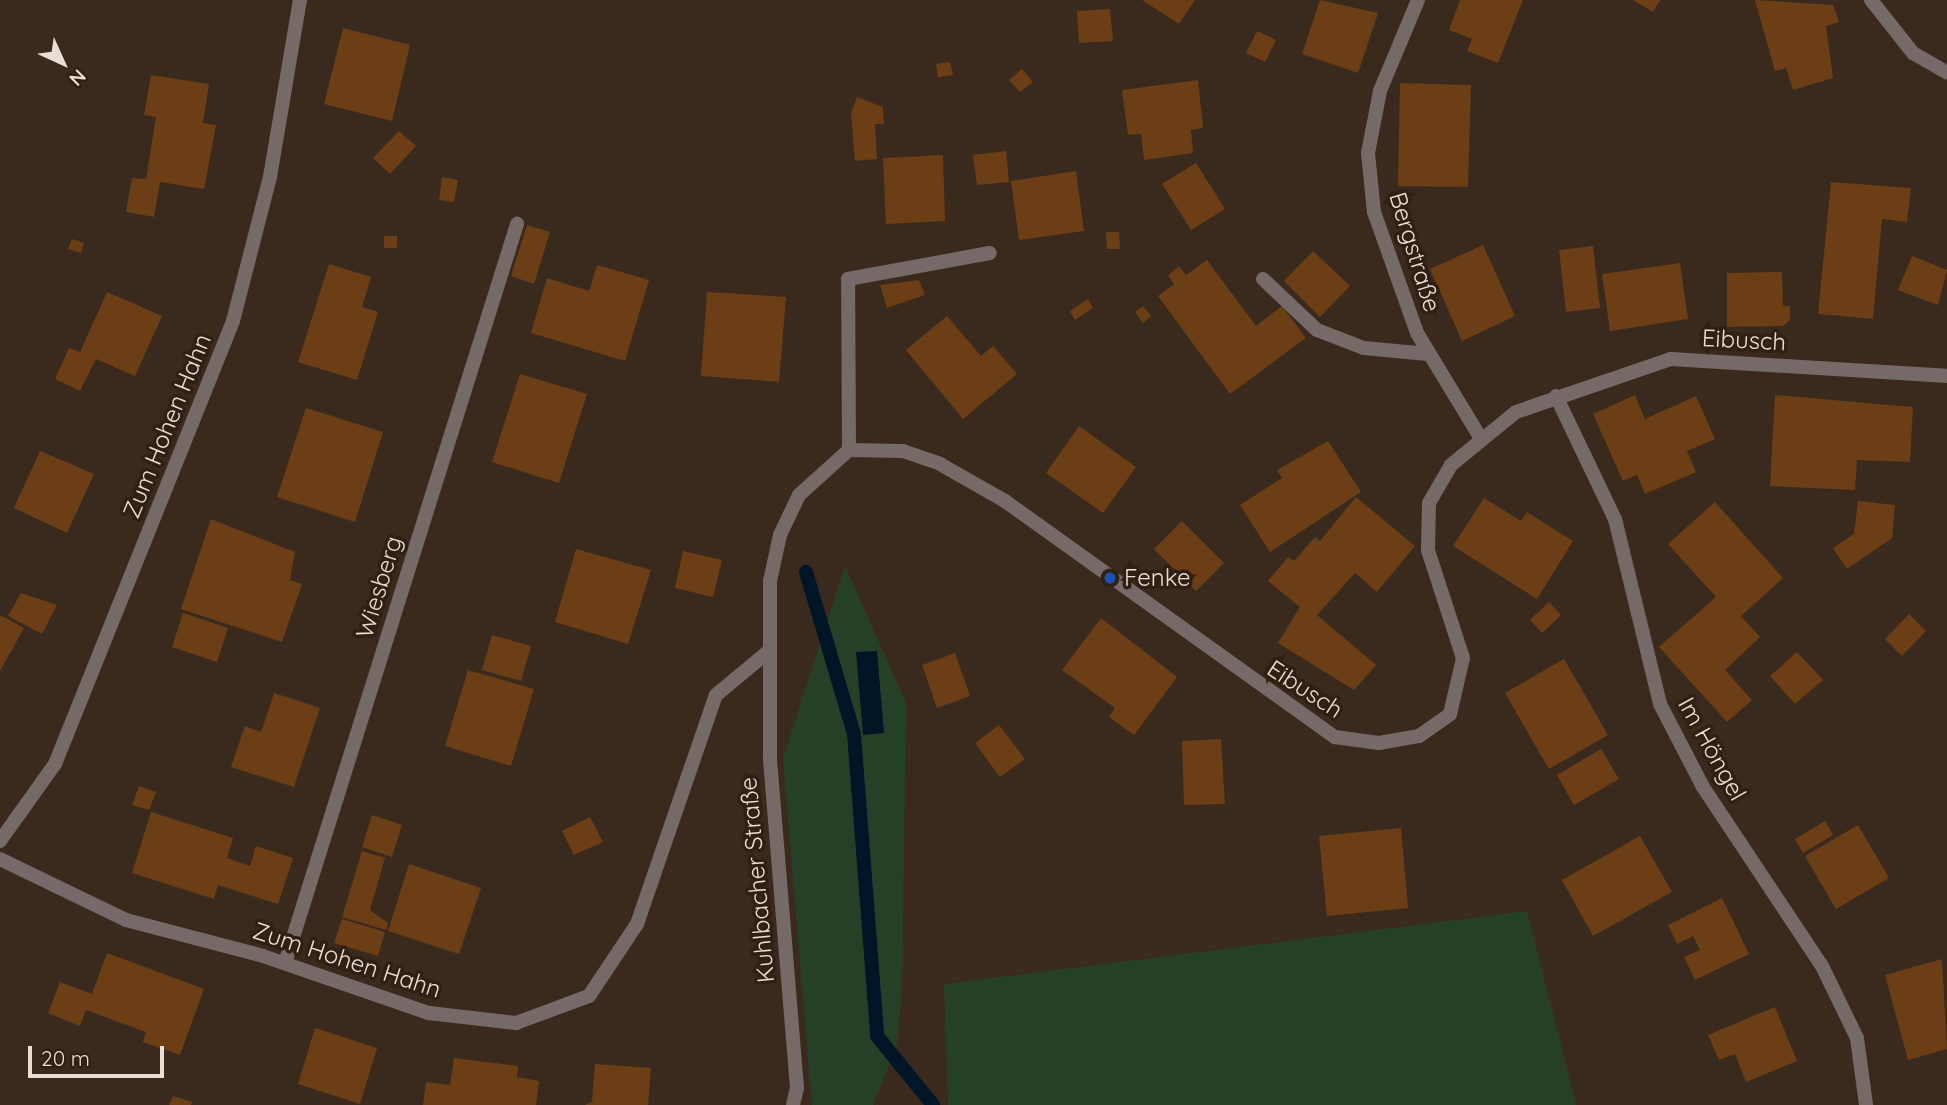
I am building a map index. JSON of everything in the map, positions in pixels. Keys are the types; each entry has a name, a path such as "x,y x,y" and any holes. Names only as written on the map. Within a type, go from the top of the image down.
{"street":[{"name":"Zum Hohen Hahn","path":"0,841 55,764 233,321 271,177 300,0"},
{"name":"Bergstraße","path":"1418,0 1380,91 1368,153 1378,224 1427,354 1480,437"},
{"path":"1871,0 1913,53 1947,73"},
{"name":"Wiesberg","path":"285,963 517,224"},
{"path":"769,651 770,580 780,535 799,495 849,450 848,279 990,253"},
{"path":"1263,279 1317,330 1364,348 1427,354"},
{"name":"Eibusch","path":"849,450 903,451 940,464 1005,501 1335,737 1379,743 1419,736 1450,714 1463,657 1428,550 1429,503 1451,466 1480,437 1556,396 1671,359 1947,376"},
{"name":"Im Höngel","path":"1556,396 1615,519 1660,704 1703,786 1822,966 1857,1038 1866,1105"},
{"name":"Zum Hohen Hahn","path":"0,859 126,920 285,963 429,1013 516,1023 589,996 637,924 716,695 769,651"},
{"name":"Kuhlbacher Straße","path":"769,651 770,757 797,1087 793,1105"}],"green space":[{"path":"845,566 906,703 902,989 897,1045 873,1105 812,1105 783,758"},
{"path":"1527,911 1576,1105 948,1105 944,984"}],"water":[{"path":"877,651 884,733 863,735 856,652"}],"building":[{"path":"1142,0 1195,0 1179,24"},
{"path":"1320,0 1378,13 1358,73 1302,54"},
{"path":"1460,0 1523,0 1498,63 1467,51 1472,39 1449,30"},
{"path":"1633,0 1660,0 1653,12"},
{"path":"1755,0 1833,5 1839,22 1826,26 1833,78 1793,90 1786,68 1775,71"},
{"path":"1110,9 1113,41 1079,43 1077,11"},
{"path":"343,28 410,45 392,121 324,104"},
{"path":"1257,31 1276,40 1265,62 1246,53"},
{"path":"950,62 953,75 938,77 936,64"},
{"path":"1022,69 1033,82 1020,92 1009,80"},
{"path":"151,75 209,84 203,123 216,125 204,189 160,182 154,217 126,212 132,178 146,179 156,117 144,115"},
{"path":"1198,80 1203,128 1191,130 1193,153 1144,160 1141,134 1128,135 1122,90"},
{"path":"1400,83 1471,85 1468,187 1398,186"},
{"path":"857,97 883,107 884,124 875,124 877,159 855,161 851,113"},
{"path":"399,131 416,146 390,174 373,158"},
{"path":"1006,151 1009,182 977,185 973,155"},
{"path":"943,155 945,221 886,224 883,158"},
{"path":"1196,163 1225,209 1191,230 1162,184"},
{"path":"1076,171 1084,231 1019,240 1011,181"},
{"path":"442,177 458,180 454,202 439,200"},
{"path":"1831,182 1911,188 1907,222 1882,219 1873,319 1818,314"},
{"path":"527,225 550,232 534,284 511,276"},
{"path":"1106,232 1119,232 1120,249 1107,249"},
{"path":"384,236 397,236 397,248 384,248"},
{"path":"72,239 84,243 81,253 68,249"},
{"path":"1483,245 1515,316 1462,341 1430,269"},
{"path":"1593,246 1600,308 1566,312 1559,250"},
{"path":"1313,251 1350,286 1320,317 1284,281"},
{"path":"1912,256 1947,270 1938,305 1898,290"},
{"path":"1207,260 1256,326 1282,306 1306,338 1230,394 1158,296 1174,284 1168,275 1179,266 1186,275"},
{"path":"1680,263 1688,319 1610,331 1602,274"},
{"path":"329,264 371,277 362,307 378,312 357,380 298,362"},
{"path":"597,265 649,280 625,361 531,333 547,278 589,291"},
{"path":"1782,272 1783,306 1790,306 1790,320 1783,326 1727,327 1727,273"},
{"path":"919,280 925,295 887,308 880,285"},
{"path":"107,292 162,316 135,376 96,359 80,391 55,379 69,348 80,352"},
{"path":"707,292 786,297 779,382 701,376"},
{"path":"1088,299 1093,308 1075,320 1070,311"},
{"path":"1143,306 1151,316 1143,323 1135,312"},
{"path":"947,316 981,356 993,346 1017,374 963,419 906,350"},
{"path":"520,374 587,394 559,483 492,462"},
{"path":"1635,395 1645,419 1696,396 1715,439 1687,451 1696,472 1645,494 1637,475 1623,481 1593,414"},
{"path":"1775,395 1913,407 1910,462 1857,460 1855,490 1770,486"},
{"path":"306,408 383,432 355,522 277,497"},
{"path":"1079,426 1136,467 1103,513 1046,473"},
{"path":"1328,441 1361,492 1270,552 1240,505 1282,478 1277,470"},
{"path":"40,451 94,474 67,533 14,508"},
{"path":"1356,497 1415,546 1377,592 1355,573 1317,615 1376,665 1354,690 1278,643 1300,607 1268,581 1288,557 1294,561 1315,537 1320,541"},
{"path":"1484,498 1521,521 1527,512 1573,541 1537,599 1453,546"},
{"path":"1858,501 1895,505 1892,538 1847,569 1833,548 1854,534"},
{"path":"1715,502 1783,578 1741,616 1760,637 1725,670 1752,700 1727,722 1659,647 1716,597 1668,544"},
{"path":"211,519 295,552 290,580 302,584 282,642 181,609"},
{"path":"1182,521 1224,563 1196,591 1154,549"},
{"path":"576,549 651,570 628,644 555,622"},
{"path":"683,551 722,560 713,597 675,588"},
{"path":"21,593 57,605 42,634 8,616"},
{"path":"1549,602 1561,615 1542,633 1530,620"},
{"path":"183,613 228,628 217,662 172,647"},
{"path":"1909,614 1926,631 1902,656 1885,639"},
{"path":"0,615 24,628 0,671"},
{"path":"1101,618 1177,677 1134,735 1109,717 1115,708 1062,670"},
{"path":"492,635 531,646 521,681 482,670"},
{"path":"1797,652 1823,680 1795,704 1770,676"},
{"path":"955,653 970,696 937,708 922,665"},
{"path":"1564,659 1608,735 1549,769 1505,693"},
{"path":"468,670 534,689 511,766 445,746"},
{"path":"274,693 320,708 294,787 231,767 245,726 261,732"},
{"path":"999,725 1025,759 1000,777 975,743"},
{"path":"1221,739 1225,804 1184,805 1182,741"},
{"path":"1601,749 1619,779 1574,805 1557,775"},
{"path":"139,786 156,792 149,810 132,805"},
{"path":"151,812 233,838 227,858 250,866 256,846 293,858 278,904 218,885 214,899 132,873"},
{"path":"372,815 402,825 392,857 362,847"},
{"path":"590,817 603,842 574,855 562,831"},
{"path":"1825,821 1833,835 1803,853 1795,839"},
{"path":"1858,825 1889,878 1836,909 1805,856"},
{"path":"1401,828 1408,908 1327,916 1319,836"},
{"path":"1640,836 1672,892 1593,936 1562,880"},
{"path":"362,851 385,858 370,910 388,923 386,930 342,917"},
{"path":"409,864 481,888 459,954 388,931"},
{"path":"1722,898 1749,954 1695,980 1684,957 1700,950 1693,936 1677,944 1668,925"},
{"path":"342,919 385,932 378,956 334,943"},
{"path":"107,953 204,989 180,1055 143,1042 146,1032 86,1010 80,1026 48,1013 60,982 92,994"},
{"path":"1942,959 1947,1049 1908,1060 1885,975"},
{"path":"1775,1007 1797,1061 1746,1082 1735,1054 1719,1060 1708,1035"},
{"path":"315,1028 377,1048 360,1104 298,1084"},
{"path":"454,1058 518,1066 517,1077 539,1081 536,1105 423,1105 426,1082 450,1085"},
{"path":"595,1064 651,1068 648,1105 585,1105 592,1102"},
{"path":"173,1096 192,1102 191,1105 169,1105"}],"waterway":[{"path":"806,572 854,734 877,1036 933,1105"}],"place":[{"name":"Fenke","path":"1110,578"}]}
